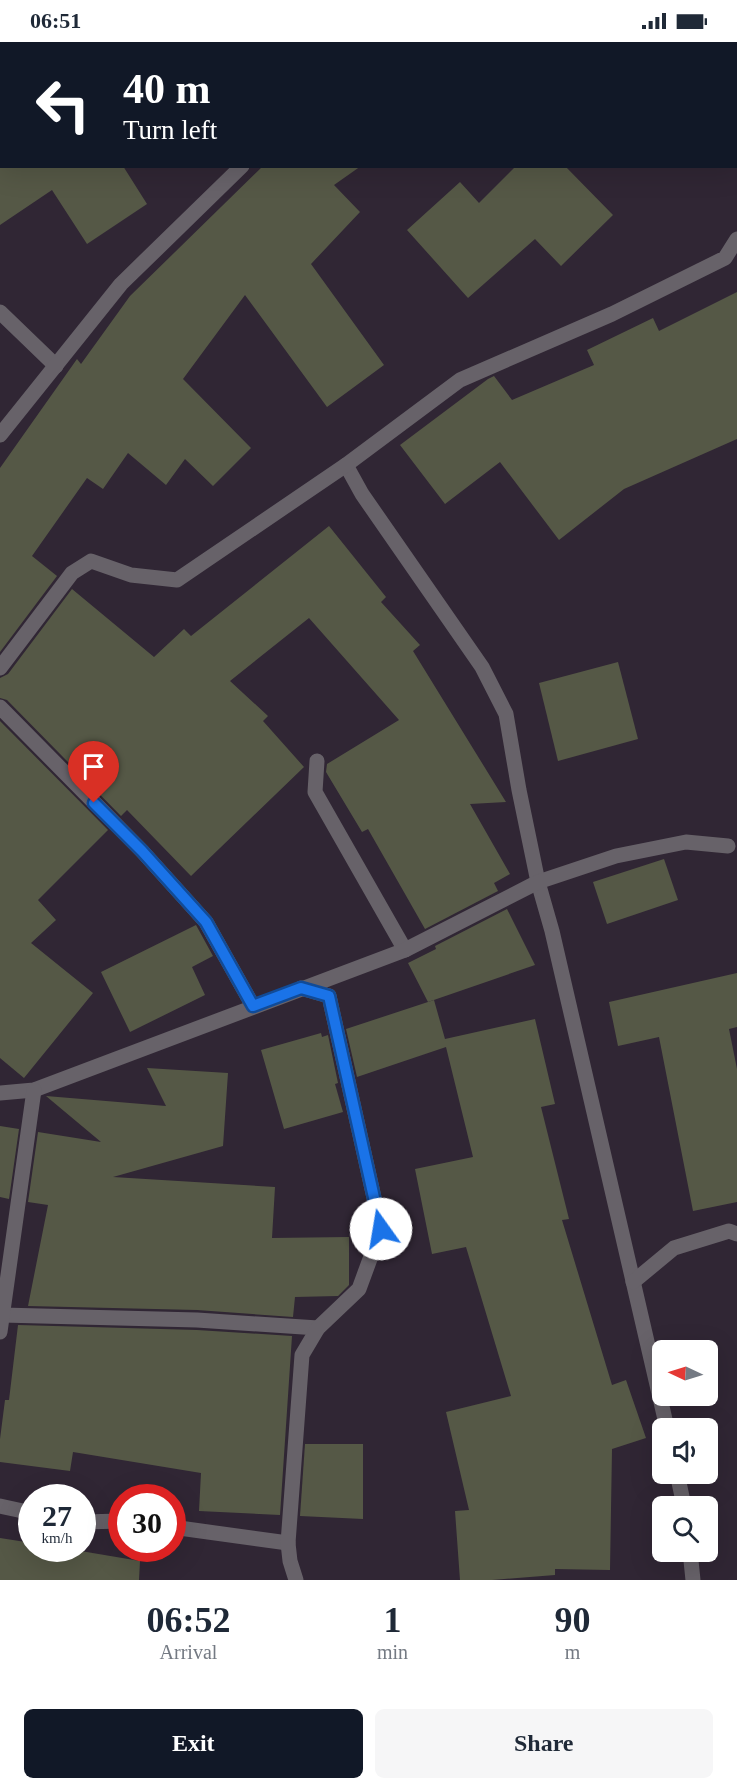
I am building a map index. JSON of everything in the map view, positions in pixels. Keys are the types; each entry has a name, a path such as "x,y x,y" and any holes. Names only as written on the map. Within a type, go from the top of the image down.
{"street":[{"path":"0,435 121,284 240,168"},
{"path":"0,668 72,573 91,561 131,575 177,580 346,465 460,380 612,314 725,258 737,239"},
{"path":"0,312 56,366"},
{"path":"346,465 362,494 483,667 506,714 538,882 552,931 665,1418"},
{"path":"0,707 142,851 206,922 253,1006"},
{"path":"317,761 315,792 405,950"},
{"path":"0,1093 34,1090 405,950 538,882 616,856 686,842 728,846"},
{"path":"296,1580 290,1561 288,1543 302,1355 318,1328 359,1289 381,1229 329,996 301,988"},
{"path":"0,1332 34,1090"},
{"path":"633,1282 674,1248 729,1231 737,1234"},
{"path":"2,1315 196,1320 318,1328"},
{"path":"0,1506 18,1510"},
{"path":"186,1529 288,1543"},
{"path":"691,1562 693,1580"}],"building":[{"path":"0,168 124,168 147,204 87,244 52,190 0,225"},
{"path":"261,168 358,168 334,185 360,212 311,264 384,365 327,407 245,295 183,379 251,448 213,486 185,459 166,485 128,453 103,489 87,478 32,556 57,576 0,652 0,468 77,359 81,364 130,296"},
{"path":"514,168 567,168 613,215 561,266 535,239 468,298 407,230 460,182 479,203"},
{"path":"737,292 737,439 624,489 559,540 500,462 445,504 400,445 494,376 512,400 594,365 587,350 653,318 659,331"},
{"path":"329,526 386,597 381,602 420,645 413,651 506,802 470,804 510,874 494,883 498,891 425,929 368,829 362,832 326,772 327,764 399,720 309,618 230,681 268,716 263,721 304,767 191,876 127,810 121,816 7,700 0,698 0,678 8,674 72,589 154,657 184,629 191,636"},
{"path":"618,662 638,739 558,761 539,683"},
{"path":"0,721 108,830 38,900 56,920 31,943 93,993 24,1078 0,1058"},
{"path":"664,859 678,900 607,924 593,882"},
{"path":"507,909 535,965 428,1002 408,963 436,949 435,946"},
{"path":"196,925 213,956 192,967 205,995 130,1032 101,972"},
{"path":"737,973 737,1027 729,1029 737,1069 737,1202 693,1211 659,1037 618,1046 609,1002"},
{"path":"434,1000 445,1039 535,1019 555,1104 541,1107 569,1219 562,1220 612,1385 626,1380 646,1438 612,1449 610,1570 555,1569 555,1575 460,1580 455,1511 469,1510 446,1412 511,1396 466,1247 432,1254 415,1169 473,1157 446,1047 357,1077 346,1029"},
{"path":"321,1033 322,1037 328,1035 338,1083 335,1084 343,1112 284,1129 261,1050"},
{"path":"147,1068 228,1073 223,1146 113,1177 275,1187 272,1238 349,1237 349,1285 338,1296 295,1297 293,1317 197,1310 28,1306 48,1205 28,1202 38,1132 101,1142 46,1096 166,1106"},
{"path":"0,1126 19,1129 9,1199 0,1197"},
{"path":"18,1325 197,1330 292,1336 280,1515 199,1511 201,1473 73,1452 70,1471 0,1462 0,1439 5,1400 9,1400"},
{"path":"305,1444 363,1444 363,1519 300,1516"},
{"path":"0,1538 18,1541 18,1562 96,1562 96,1554 108,1556 108,1562 140,1562 139,1580 0,1580"}],"route":[{"path":"94,803 142,851 206,922 253,1006 301,988 329,996 381,1229"}]}
